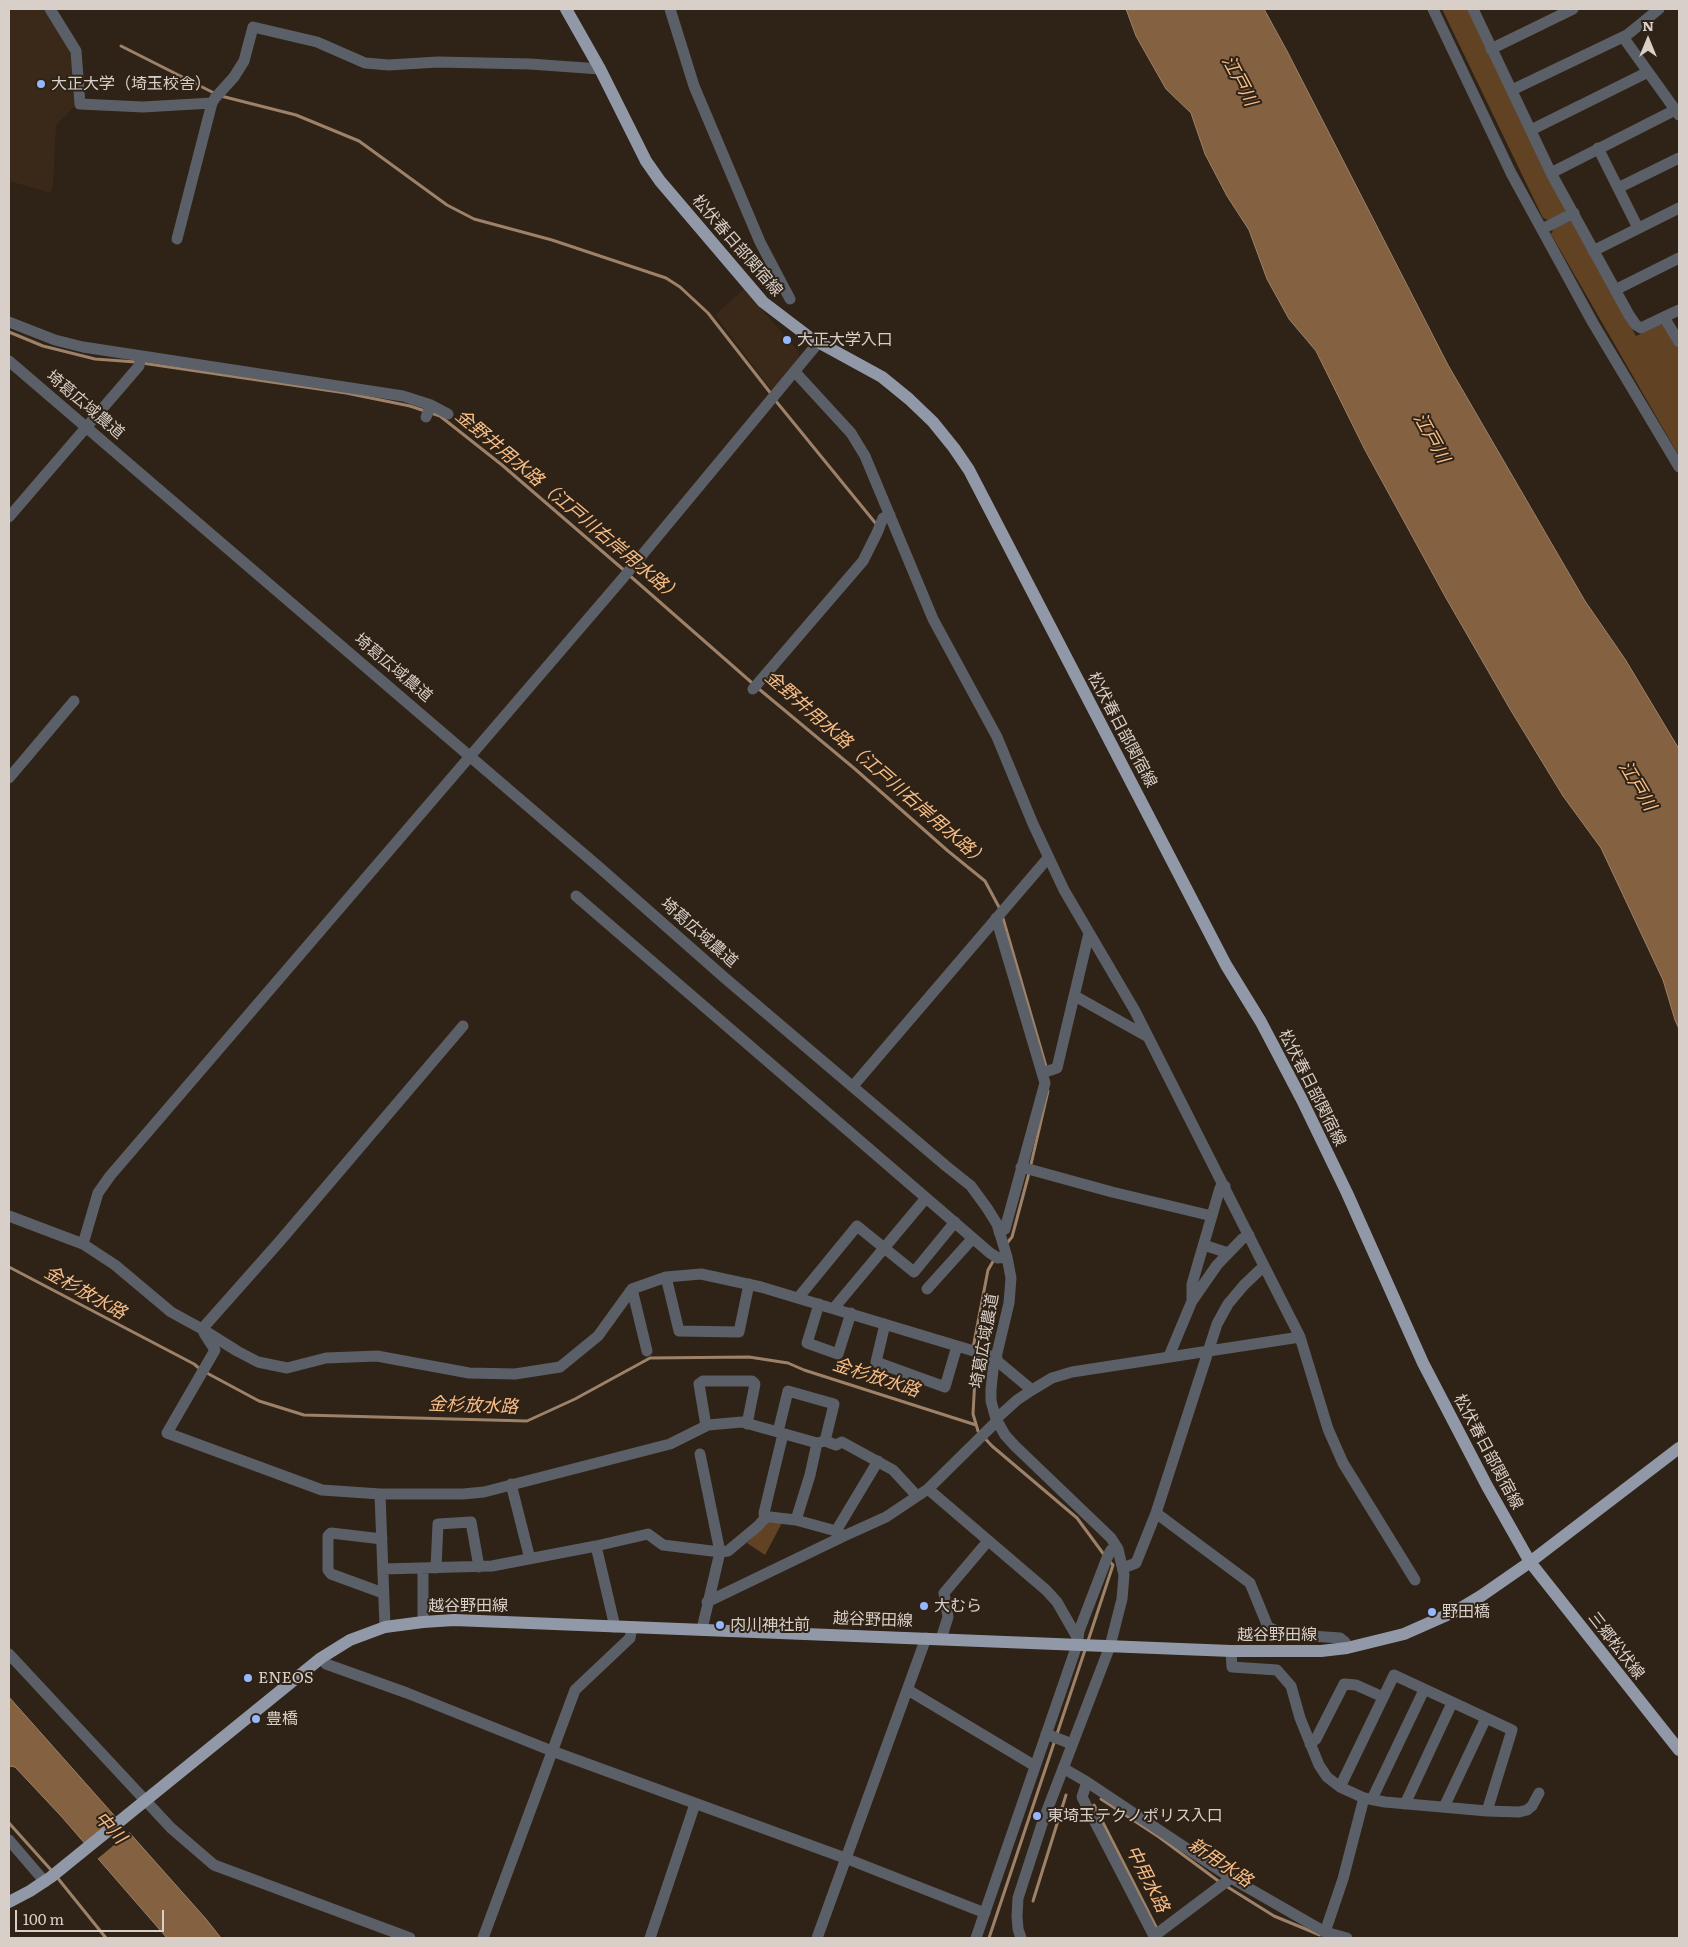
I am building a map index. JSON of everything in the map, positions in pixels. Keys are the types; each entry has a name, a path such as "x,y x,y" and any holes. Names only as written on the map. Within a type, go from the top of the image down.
{"main road":[{"name":"松伏春日部関宿線","path":"566,9 600,69 646,161 660,182 763,302 818,343 882,378 909,399 933,422 969,470 1226,965 1261,1022 1302,1100 1424,1364 1487,1486 1530,1562"},
{"name":"越谷野田線","path":"9,1902 48,1880 321,1658 350,1640 385,1627 454,1620 941,1639 1077,1641 1110,1646 1231,1651 1321,1651 1348,1648 1404,1634 1456,1611 1481,1596 1530,1562 1679,1448"},
{"name":"三郷松伏線","path":"1530,1562 1679,1750"}],"street":[{"path":"50,9 76,51 80,104 143,107 216,97"},
{"path":"670,9 683,55 697,94 760,242 790,299"},
{"path":"1433,9 1511,173 1593,324 1679,467"},
{"path":"1473,9 1551,173 1636,325 1641,328 1679,310"},
{"path":"1492,49 1573,9"},
{"path":"1512,90 1623,37 1659,9"},
{"path":"177,239 216,97 234,77 244,61 253,27 317,42 365,63 389,65 438,62 530,64 600,69"},
{"path":"1551,173 1598,148 1677,113 1623,37"},
{"path":"1531,130 1648,72"},
{"path":"1598,148 1638,228"},
{"path":"1618,188 1679,158"},
{"path":"1593,251 1679,208"},
{"path":"1542,229 1574,213"},
{"path":"1615,290 1679,258"},
{"path":"1664,317 1679,342"},
{"path":"9,322 69,344 140,361 403,396 431,405 448,414"},
{"path":"83,1244 98,1194 110,1176 623,578 818,343"},
{"name":"埼葛広域農道","path":"9,361 600,868 726,979 971,1186 987,1208 1000,1232 998,1256 1011,1278 1009,1303 993,1370 991,1401 996,1420 1015,1446 1105,1531 1118,1549 1123,1568 1122,1599 1110,1646 1068,1742 1063,1768 1018,1898 1017,1916 1021,1938"},
{"path":"9,517 140,361"},
{"path":"795,372 851,433 865,456 933,619 998,737 1048,858 1064,890 1114,973 1148,1037 1300,1337 1328,1429 1343,1463 1415,1580"},
{"path":"426,417 431,405"},
{"path":"756,686 863,561 883,518 890,515"},
{"path":"9,778 74,700"},
{"path":"854,1086 1048,858"},
{"path":"576,896 926,1198 973,1238 998,1256"},
{"path":"996,918 1046,1071 1027,1168 1005,1229 1000,1232"},
{"path":"1046,1071 1057,1068 1089,933"},
{"path":"1075,996 1148,1037"},
{"path":"202,1329 463,1026"},
{"path":"1027,1168 1112,1192 1212,1216"},
{"path":"1192,1301 1192,1284 1220,1188 1225,1186"},
{"path":"834,1308 926,1198"},
{"path":"9,1216 83,1244 115,1265 171,1312 258,1362 287,1368 326,1358 377,1356 469,1373 515,1374 560,1367 598,1336 632,1289 666,1277 701,1274 750,1284 834,1308 997,1359 1032,1390"},
{"path":"798,1298 857,1226 914,1272 955,1222"},
{"path":"1169,1356 1192,1301 1217,1265 1242,1239 1249,1236"},
{"path":"928,1289 973,1238"},
{"path":"1204,1245 1228,1253"},
{"path":"1123,1568 1136,1563 1156,1513 1217,1324 1228,1304 1264,1266"},
{"path":"666,1277 679,1331 739,1332 750,1284"},
{"path":"632,1289 647,1352"},
{"path":"819,1304 807,1343 838,1354 851,1313"},
{"path":"885,1324 876,1362 945,1386 957,1346"},
{"path":"202,1329 215,1350 167,1433 322,1490 380,1494 463,1494 484,1492 670,1444 706,1426 742,1422 821,1442 836,1445 842,1442 893,1470 917,1496"},
{"path":"707,1602 840,1533 886,1517 928,1489 1017,1400 1052,1378 1072,1372 1300,1337"},
{"path":"706,1426 699,1384 703,1381 752,1381 756,1384 748,1424"},
{"path":"765,1518 764,1513 788,1391 834,1404 796,1520"},
{"path":"700,1454 720,1552 702,1629"},
{"path":"840,1533 878,1461"},
{"path":"511,1484 530,1559"},
{"path":"928,1489 1046,1590 1057,1602 1077,1641"},
{"path":"380,1494 385,1627"},
{"path":"1156,1513 1250,1582 1268,1627 1284,1634 1340,1638 1348,1648"},
{"path":"383,1569 479,1567 530,1559 648,1534 663,1545 720,1552 728,1551 765,1518 770,1516 796,1520 840,1533"},
{"path":"436,1568 438,1524 471,1522 479,1567"},
{"path":"382,1539 331,1533 328,1536 328,1570 331,1574 383,1593"},
{"path":"941,1639 948,1617 944,1593 988,1541"},
{"path":"596,1546 615,1626"},
{"path":"976,1938 1035,1766 1048,1735 1077,1641 1107,1558 1111,1550 1118,1549"},
{"path":"423,1568 423,1622"},
{"path":"484,1938 576,1690 630,1638 632,1627"},
{"path":"817,1938 926,1638"},
{"path":"1231,1651 1232,1667 1277,1670 1291,1686 1300,1718 1319,1765 1327,1777 1340,1787 1368,1798 1405,1804 1519,1812 1532,1806 1539,1793"},
{"path":"9,1654 145,1802 171,1828 214,1865 410,1938"},
{"path":"321,1658 326,1664 408,1693 552,1751 845,1858 985,1913"},
{"path":"1340,1787 1394,1675 1512,1730 1487,1811"},
{"path":"1310,1744 1316,1739 1344,1684 1356,1685 1383,1697"},
{"path":"908,1690 1035,1766"},
{"path":"1325,1932 1368,1798 1424,1690"},
{"path":"1405,1804 1452,1703"},
{"path":"1444,1807 1486,1718"},
{"path":"1048,1735 1068,1742"},
{"path":"1063,1768 1231,1878 1325,1932 1347,1938"},
{"path":"1087,1782 1082,1796 1154,1937 1231,1878"},
{"path":"650,1938 695,1804"},
{"path":"9,1840 48,1880"}],"shaded area":[{"name":"大正大学（埼玉校舎）","path":"9,9 43,9 70,50 75,106 56,125 51,193 9,181"},
{"path":"1442,9 1470,9 1566,209 1564,213 1548,220 1543,218"},
{"path":"1571,221 1574,222 1636,336 1662,324 1679,350 1679,456 1551,234 1554,228"},
{"path":"744,289 799,352 799,359 772,391 715,315"},
{"path":"783,1521 765,1555 747,1543 767,1523"}],"water":[{"name":"江戸川","path":"1126,9 1264,9 1448,365 1585,601 1625,659 1679,749 1679,1029 1663,980 1601,848 1563,796 1446,598 1365,450 1316,351 1289,319 1267,279 1249,230 1227,196 1205,154 1191,113 1166,89 1136,36"},
{"name":"中川","path":"9,1697 221,1938 167,1938 61,1816 15,1767 9,1766"}],"pier":[{"path":"118,1817 131,1831 96,1860 83,1846"}],"waterway":[{"path":"121,46 216,94"},
{"path":"221,96 296,115 359,141 447,205 474,219 552,240 666,278 680,287 708,313 772,395"},
{"name":"金野井用水路（江戸川右岸用水路）","path":"9,332 43,346 95,359 136,362"},
{"name":"金野井用水路（江戸川右岸用水路）","path":"142,363 346,393 410,406 440,416 502,465 625,571"},
{"path":"775,400 877,525"},
{"name":"金野井用水路（江戸川右岸用水路）","path":"629,575 759,689 985,881 1000,909"},
{"name":"金野井用水路（江戸川右岸用水路）","path":"1002,915 1047,1070"},
{"name":"金野井用水路（江戸川右岸用水路）","path":"1007,1243 1012,1237 1048,1091"},
{"name":"金野井用水路（江戸川右岸用水路）","path":"973,1348 988,1270 995,1258"},
{"name":"金杉放水路","path":"9,1267 194,1364 200,1369"},
{"name":"金野井用水路（江戸川右岸用水路）","path":"974,1355 973,1414 978,1431 992,1446 1077,1518 1105,1556"},
{"name":"金杉放水路","path":"205,1372 259,1401 304,1415 527,1421 575,1399 650,1358 749,1357 788,1363 804,1370 976,1425"},
{"name":"金野井用水路（江戸川右岸用水路）","path":"1088,1641 1113,1565 1109,1561"},
{"path":"989,1938 1086,1647"},
{"path":"1033,1901 1066,1795"},
{"name":"新用水路","path":"1101,1799 1159,1837 1221,1883"},
{"name":"中用水路","path":"1094,1805 1157,1929"},
{"path":"9,1823 52,1871"},
{"path":"56,1876 106,1938"},
{"name":"新用水路","path":"1226,1886 1274,1916 1320,1935"}],"place":[{"name":"大正大学（埼玉校舎）","path":"41,84"},
{"name":"大正大学入口","path":"787,340"},
{"name":"大むら","path":"924,1606"},
{"name":"野田橋","path":"1432,1612"},
{"name":"内川神社前","path":"720,1625"},
{"name":"ENEOS","path":"248,1678"},
{"name":"豊橋","path":"256,1719"},
{"name":"東埼玉テクノポリス入口","path":"1037,1816"}]}
